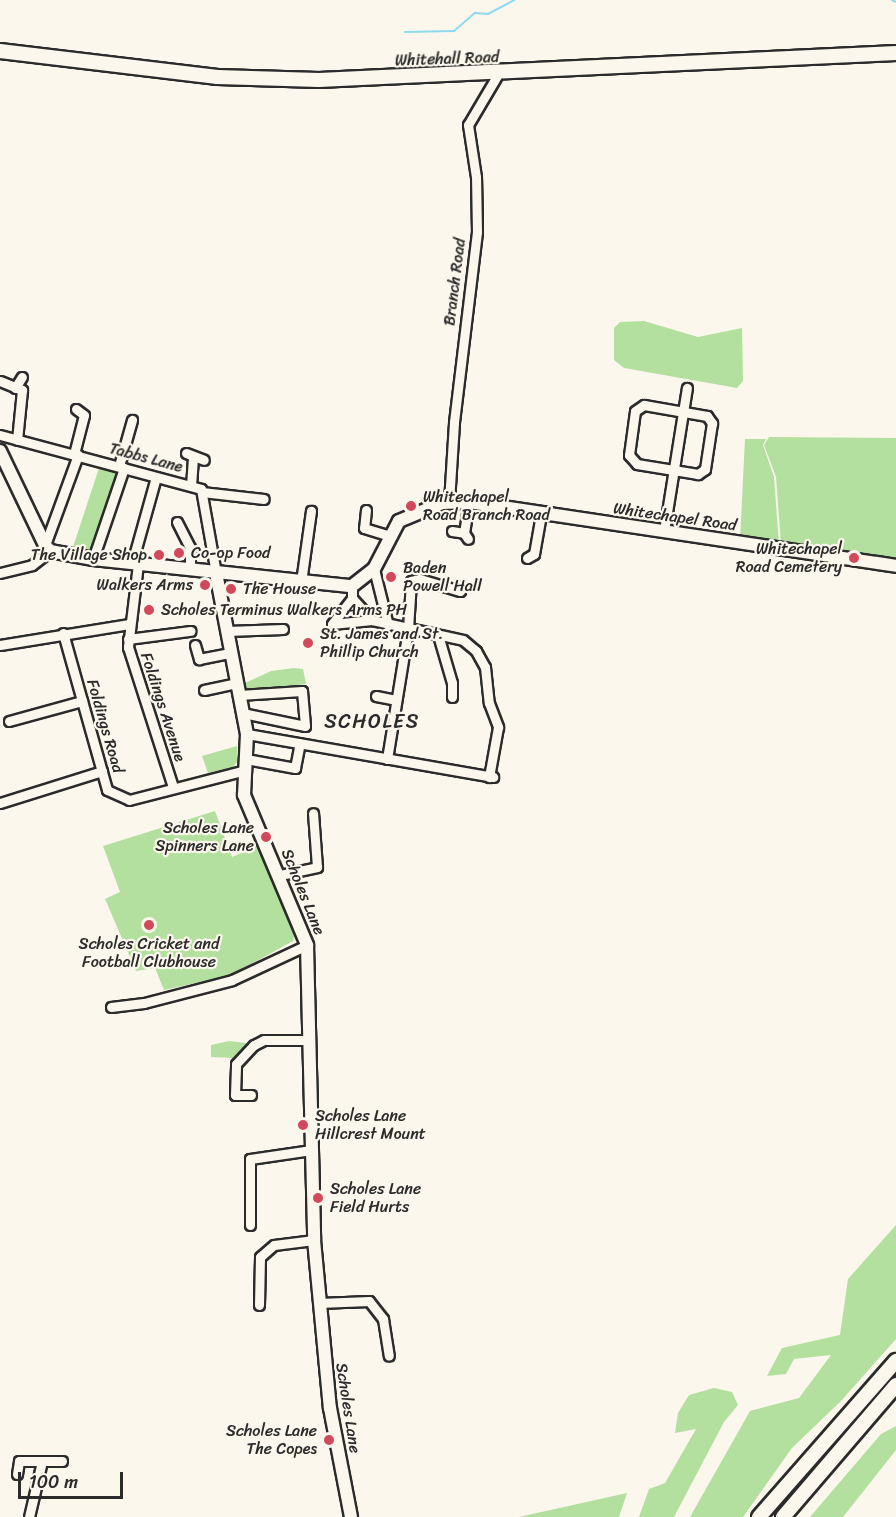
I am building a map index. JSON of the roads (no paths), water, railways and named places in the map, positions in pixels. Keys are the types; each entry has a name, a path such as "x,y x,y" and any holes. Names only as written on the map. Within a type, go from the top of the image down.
{"highway":[{"name":"Whitehall Road","path":"0,51 263,79 498,74 896,53"},
{"path":"759,1517 896,1361"},
{"path":"783,1517 896,1385"}],"main road":[{"path":"0,452 47,548 93,559 301,582 352,592 374,569"},
{"name":"Whitechapel Road","path":"374,569 399,521 409,515 449,502 469,502 541,515 896,566"},
{"name":"Scholes Lane","path":"216,573 247,734 244,795 280,875 307,945 314,1240 330,1408 351,1517"}],"street":[{"name":"Branch Road","path":"449,502 454,422 477,232 476,177 468,125 498,74"},
{"path":"15,388 22,377"},
{"path":"0,381 22,390 17,440"},
{"path":"664,531 687,388"},
{"path":"644,405 707,416 712,423 705,469 698,474 674,470 637,464 629,455 635,411 644,405"},
{"path":"0,573 32,565 47,548 76,454 81,414 94,420"},
{"path":"93,559 121,467 132,420"},
{"name":"Tabbs Lane","path":"0,435 191,486 202,492"},
{"path":"191,486 190,456 204,460"},
{"name":"Foldings Avenue","path":"156,477 135,564 128,639 133,672 173,787"},
{"path":"216,573 202,492 264,499"},
{"path":"452,531 466,536 469,502"},
{"path":"364,528 366,510"},
{"path":"301,582 311,511"},
{"path":"527,558 534,554 541,515"},
{"path":"177,522 190,548 190,570"},
{"path":"353,526 390,536"},
{"path":"374,569 388,625"},
{"path":"387,759 408,629 411,581 420,579 460,591"},
{"path":"247,734 491,777 498,727 489,703 485,667 463,640 372,620 332,624 352,592 372,620"},
{"path":"0,645 129,624"},
{"path":"161,637 162,624"},
{"path":"227,631 284,629"},
{"path":"128,639 161,637 190,631"},
{"name":"Foldings Road","path":"63,633 107,790 117,798 129,800 246,764"},
{"path":"438,635 452,683 452,697"},
{"path":"195,645 199,659 231,653"},
{"path":"204,690 302,691 305,726 243,713"},
{"path":"376,696 396,700"},
{"path":"9,721 82,701"},
{"path":"246,764 295,768 300,743"},
{"path":"0,802 102,771"},
{"path":"280,875 317,867 313,813"},
{"path":"111,1007 144,1003 232,980 307,945"},
{"path":"251,1095 231,1097 236,1064 259,1041 308,1040"},
{"path":"250,1225 250,1159 311,1150"},
{"path":"259,1305 260,1257 274,1245 314,1240"},
{"path":"319,1303 369,1301 383,1319 389,1356"},
{"path":"17,1474 18,1458 62,1461"},
{"path":"29,1517 42,1461"}],"waterway":[{"path":"405,32 454,31 475,13 488,14 514,0"},
{"path":"892,0 896,2"}],"place":[{"name":"Whitechapel Road Branch Road","path":"411,506"},
{"name":"Co-op Food","path":"179,553"},
{"name":"The Village Shop","path":"159,555"},
{"name":"Whitechapel Road Cemetery","path":"854,558"},
{"name":"Baden Powell Hall","path":"391,577"},
{"name":"Walkers Arms","path":"205,585"},
{"name":"The House","path":"231,589"},
{"name":"Scholes Terminus Walkers Arms PH","path":"149,610"},
{"name":"St. James and St. Phillip Church","path":"308,643"},
{"name":"Scholes Lane Spinners Lane","path":"266,837"},
{"name":"Scholes Cricket and Football Clubhouse","path":"149,925"},
{"name":"Scholes Lane Hillcrest Mount","path":"303,1125"},
{"name":"Scholes Lane Field Hurts","path":"318,1198"},
{"name":"Scholes Lane The Copes","path":"329,1440"}],"district":[{"name":"SCHOLES","path":"372,721"}]}
